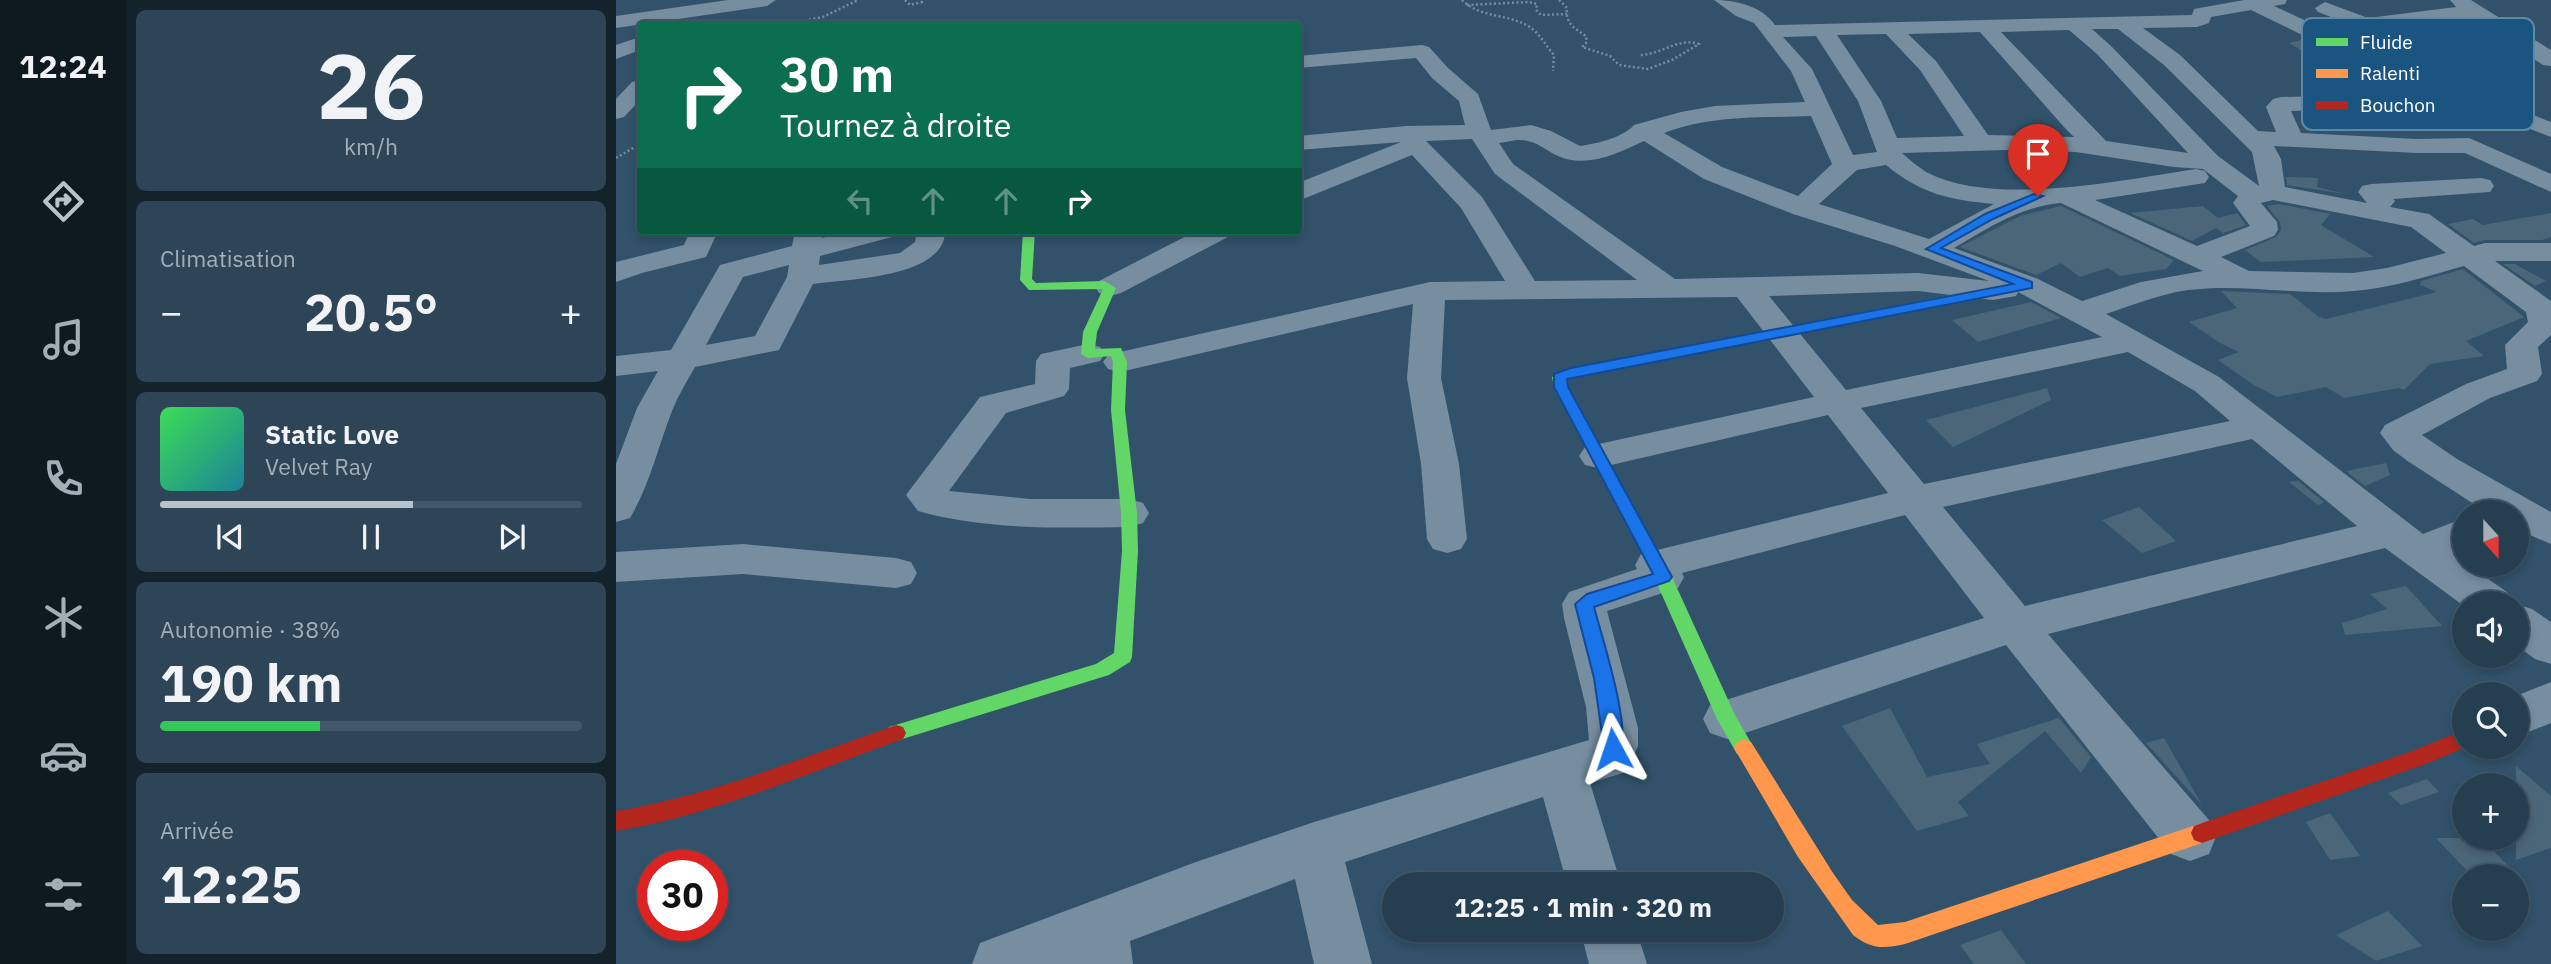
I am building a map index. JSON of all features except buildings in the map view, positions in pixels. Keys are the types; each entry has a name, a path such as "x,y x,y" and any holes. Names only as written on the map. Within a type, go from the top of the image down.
{"street":[{"path":"616,22 769,0"},
{"path":"1723,0 1761,19 1801,69 1845,164 1844,170 1813,194 1803,208"},
{"path":"2176,3 2201,13 2278,0"},
{"path":"2253,4 2302,27"},
{"path":"2399,18 2466,6 2487,18"},
{"path":"2325,8 2351,18"},
{"path":"1768,31 1987,28 2197,21 2202,19 2201,13"},
{"path":"2123,23 2172,60 2253,138 2268,159 2263,194"},
{"path":"2075,25 2104,50 2217,167 2263,194 2422,221 2467,255 2538,296 2543,324 2521,345 2525,373 2478,391 2398,433 2402,440 2490,500"},
{"path":"1987,28 2099,148"},
{"path":"1892,29 1928,66 1981,143"},
{"path":"1823,31 1852,71 1879,123 1889,152 1905,171 1947,188 2002,197 2066,195 2217,167"},
{"path":"1302,45 1411,34 1416,36 1423,51 1440,73 1470,99 1482,135 1496,159 1513,177 1576,219 1666,288"},
{"path":"616,53 637,44"},
{"path":"2534,48 2551,60"},
{"path":"1302,62 1423,51"},
{"path":"616,73 637,70"},
{"path":"616,112 637,90"},
{"path":"2292,141 2278,107 2281,104 2302,104"},
{"path":"1302,143 1534,133 1566,151 1579,154 1615,145 1643,130 1681,118 1736,112 1819,109"},
{"path":"2534,124 2551,130"},
{"path":"1643,130 1713,173 1803,208 1932,249 2027,285 2081,312 2207,384 2406,542 2474,591"},
{"path":"2253,138 2417,146 2469,145 2551,184"},
{"path":"1302,190 1411,139"},
{"path":"1411,139 1453,186 1472,202 1525,289"},
{"path":"1845,164 1889,152 1981,143 2099,148 2169,162 2217,167"},
{"path":"2402,216 2371,192 2481,186"},
{"path":"2198,256 2264,230 2263,222 2247,203 2263,194"},
{"path":"2066,195 2110,219 2198,256 2242,279"},
{"path":"1932,249 1989,216 2038,196"},
{"path":"616,273 632,266 696,251 702,235"},
{"path":"616,508 626,489 655,408 731,271 868,235"},
{"path":"805,253 906,261 916,257 929,243 930,235"},
{"path":"1029,235 1026,280 1033,287 1110,287 1210,235"},
{"path":"2081,312 2169,284 2242,279 2353,282 2387,277 2467,255 2521,250 2551,252"},
{"path":"616,366 768,343 805,253"},
{"path":"1129,513 1060,516 960,507 932,502 926,495 993,405 1052,388 1053,361 1104,358 1430,291 1746,288 1918,282 1993,291"},
{"path":"2027,285 1571,372 1559,377 1561,387 1660,571 1727,719 1803,848 1856,923 1871,936 1886,937 1905,933 2190,837 2452,744"},
{"path":"616,821 684,808 729,795 787,771 914,726 1111,665 1122,657 1130,551 1129,513 1118,410 1104,358 1090,332 1110,287"},
{"path":"1746,288 2015,625 2190,837"},
{"path":"1430,291 1423,378 1440,464 1447,539"},
{"path":"1598,456 1838,402 2133,341"},
{"path":"1001,964 1101,944 1314,847 1560,769 1608,757 1613,749 1614,737 1603,678 1584,604 1593,598 1660,571 1916,499 2259,426"},
{"path":"2529,521 2551,530"},
{"path":"1727,719 2015,625 2452,533"},
{"path":"616,567 764,559 896,573"},
{"path":"2529,630 2551,646"},
{"path":"2529,711 2551,702"},
{"path":"1560,769 1590,872"},
{"path":"1314,847 1343,964"},
{"path":"1612,942 1618,964"}],"path":[{"path":"803,21 823,17 858,0"},
{"path":"905,0 910,5 922,2 920,0"},
{"path":"1462,0 1478,14 1525,23 1532,27 1554,55 1556,63 1553,71"},
{"path":"1559,0 1567,8 1566,18 1572,27 1586,36 1587,43 1582,47 1610,56 1619,65 1648,69 1659,66 1699,44 1690,40 1654,55 1640,55"},
{"path":"1466,5 1529,2 1537,4 1536,10 1541,15 1567,14"},
{"path":"616,159 637,146"}],"traffic: fast":[{"path":"896,733 1102,670 1123,657 1130,551 1129,513 1118,410 1120,362 1116,351 1088,354 1090,332 1110,288 1104,285 1033,287 1026,280 1029,235"},
{"path":"1729,342 1571,372 1559,377 1561,387 1663,577 1727,719 1744,748"}],"traffic: slow":[{"path":"1729,342 1993,291"},
{"path":"1744,748 1786,819 1844,907 1861,927 1877,937 1905,933 2202,833"}],"traffic: jam":[{"path":"616,821 688,807 896,733"},
{"path":"2202,833 2452,744"}],"route":[{"path":"1613,749 1614,737 1603,678 1584,604 1593,598 1663,577 1561,387 1559,377 1571,372 2027,285 1932,249 1989,216 2038,196"}]}
